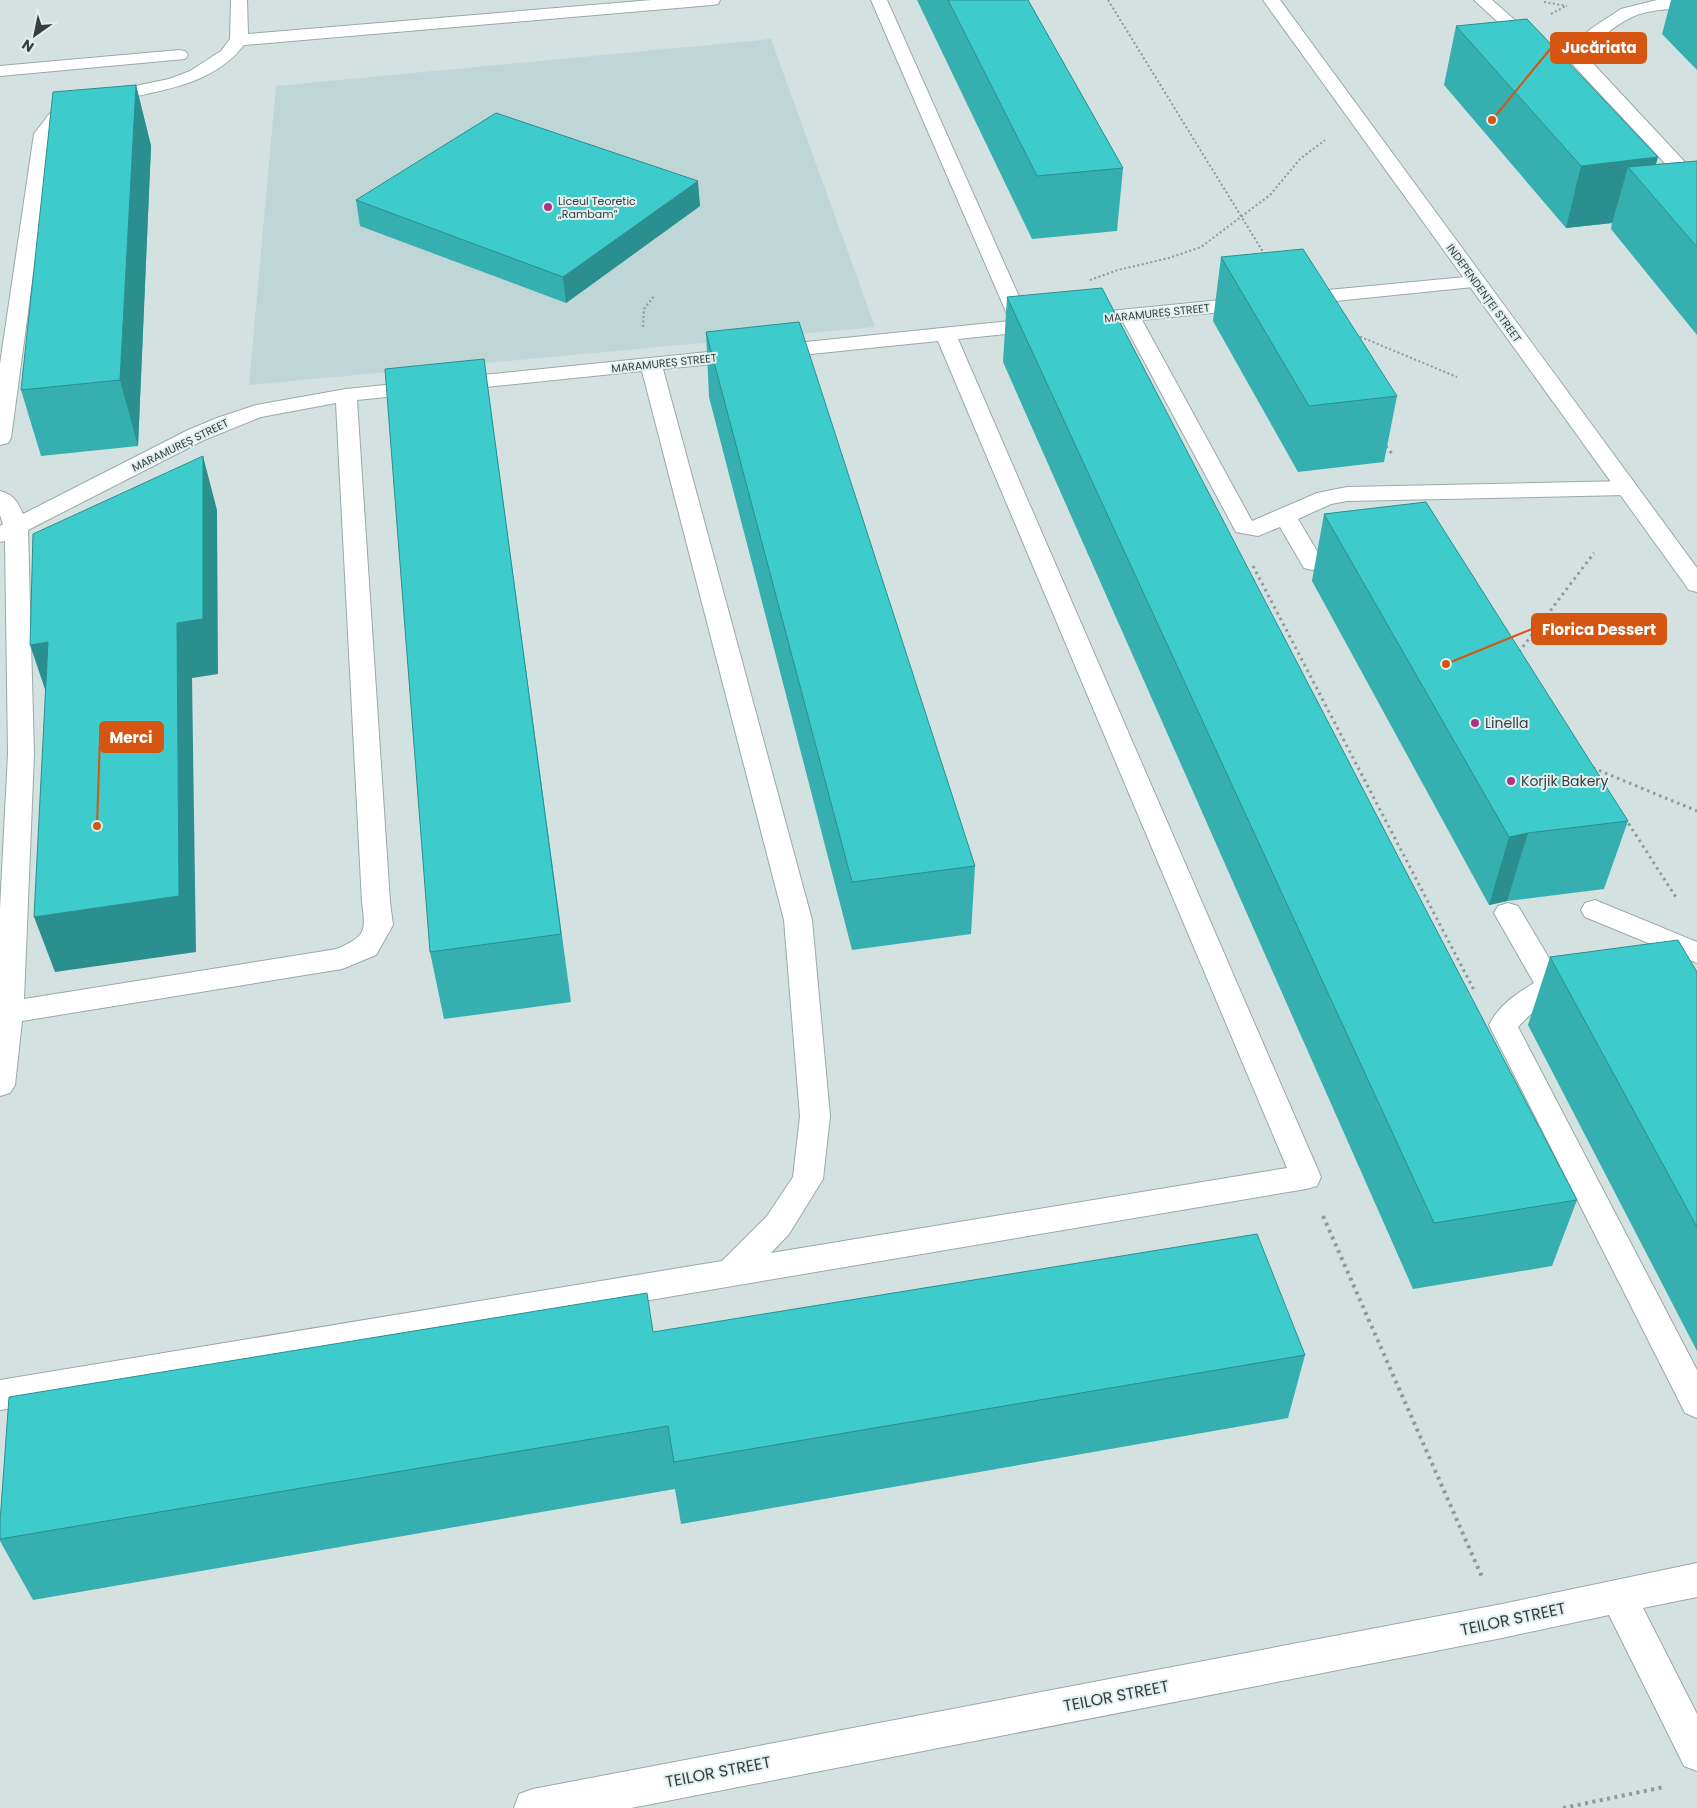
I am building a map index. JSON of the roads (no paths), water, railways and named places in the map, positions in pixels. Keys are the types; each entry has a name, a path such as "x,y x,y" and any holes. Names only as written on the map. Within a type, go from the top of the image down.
{"street":[{"path":"0,438 43,134 56,118 79,106 106,97 174,83 196,75 227,55 239,40 239,0"},
{"path":"239,40 712,0"},
{"path":"879,0 1022,326"},
{"name":"INDEPENDENȚEI STREET","path":"1272,0 1697,585"},
{"path":"1482,0 1518,31"},
{"path":"1697,3 1656,2 1627,13 1581,45 1577,50 1577,56 1581,63 1643,131 1697,186"},
{"path":"0,70 179,55"},
{"name":"MARAMUREȘ STREET","path":"8,532 196,435 225,423 256,411 346,394 1476,282"},
{"path":"1129,316 1244,527 1258,529 1325,498 1347,494 1626,488"},
{"path":"0,1395 1306,1177 945,334"},
{"path":"652,365 798,920 814,1116 808,1179 778,1225 731,1273"},
{"path":"9,1012 342,959 366,948 379,925 346,394"},
{"path":"0,498 8,505 21,754 9,1012 0,1084"},
{"path":"1285,516 1312,563"},
{"path":"1595,910 1697,953"},
{"path":"1508,912 1551,987"},
{"path":"1668,969 1697,965"},
{"path":"1590,981 1551,987 1522,1004 1504,1025 1697,1402"},
{"name":"TEILOR STREET","path":"533,1808 1502,1622 1697,1580"},
{"path":"1618,1597 1697,1753"}],"place":[{"name":"Jucăriata","path":"1492,120"},
{"name":"Liceul Teoretic „Rambam“","path":"548,207"},
{"name":"Florica Dessert","path":"1446,664"},
{"name":"Linella","path":"1475,723"},
{"name":"Korjik Bakery","path":"1511,781"},
{"name":"Merci","path":"97,826"}]}
